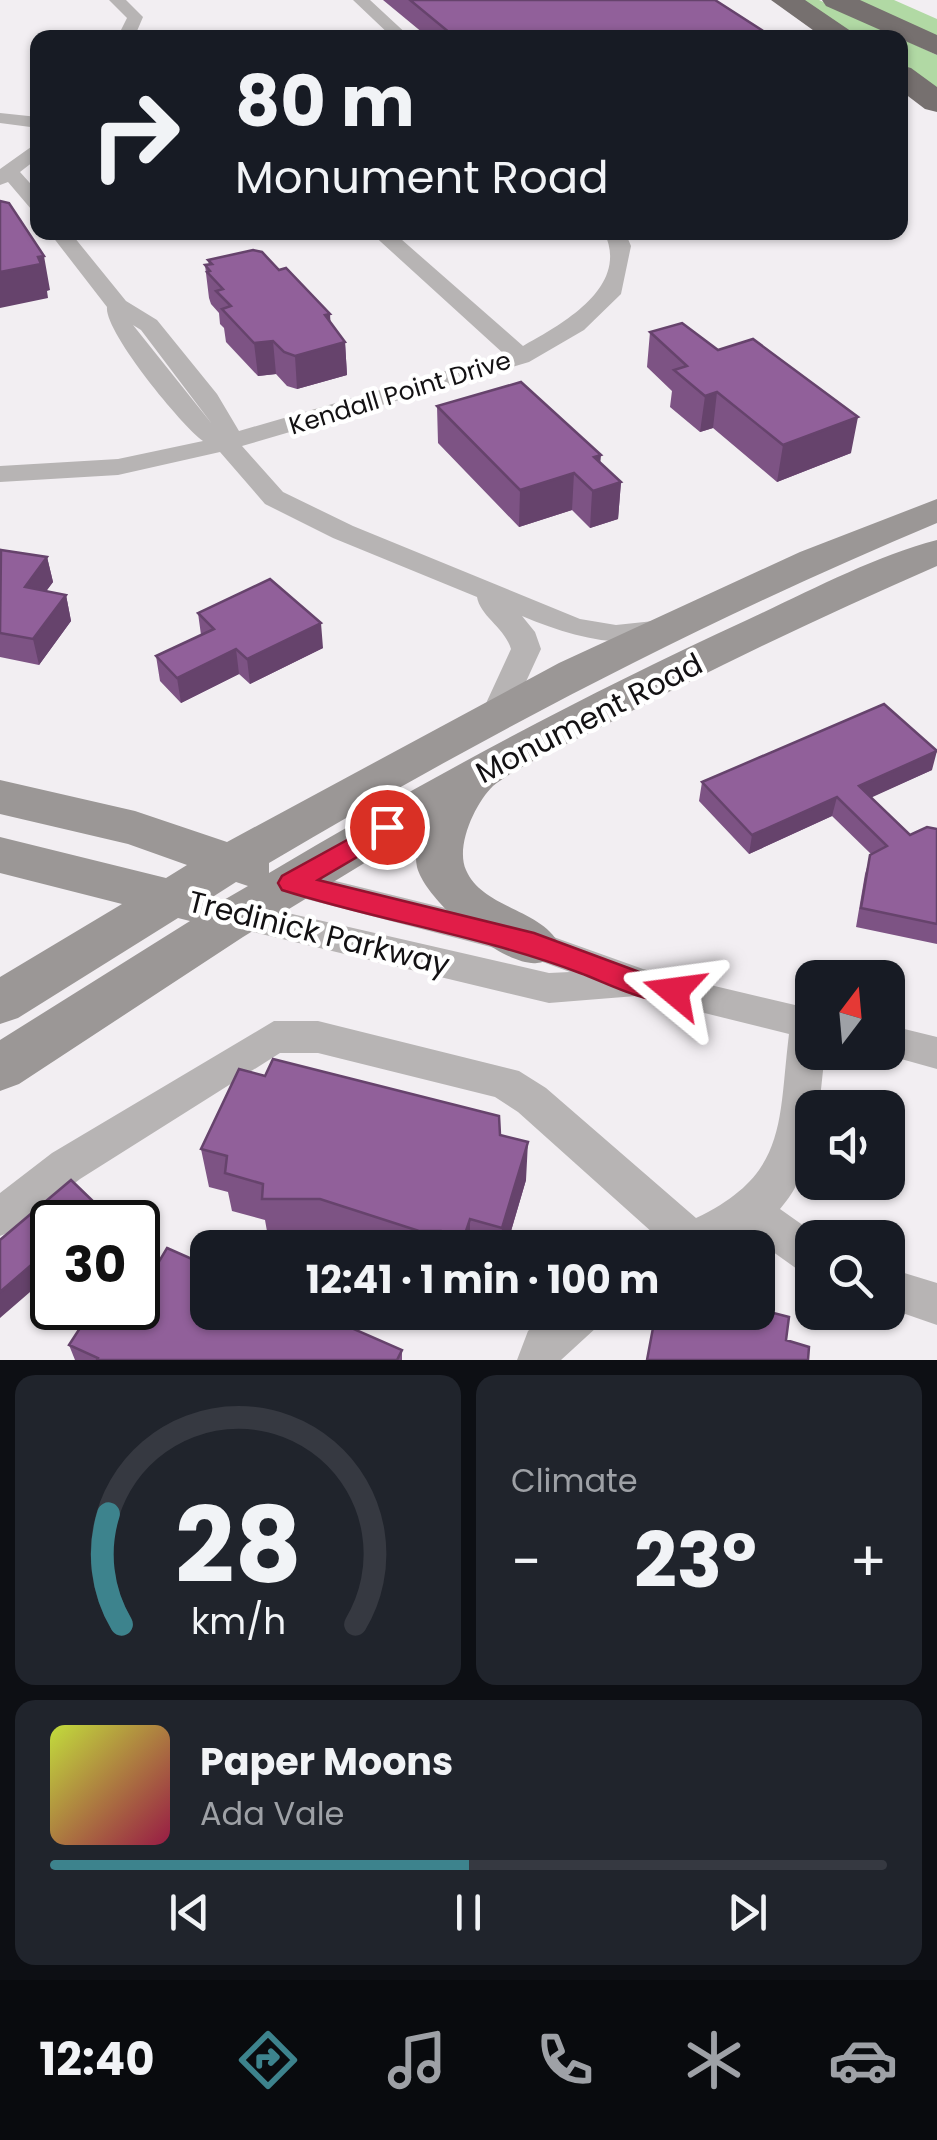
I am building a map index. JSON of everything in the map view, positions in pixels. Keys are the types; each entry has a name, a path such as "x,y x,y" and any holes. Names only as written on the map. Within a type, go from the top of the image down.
{"highway":[{"path":"784,0 833,30"},
{"path":"836,0 902,30"},
{"path":"908,33 937,46"},
{"path":"908,81 937,102"}],"main road":[{"name":"Monument Road","path":"0,1003 230,861 497,712 666,629 937,510"},
{"name":"Monument Road","path":"0,1068 236,915 474,778 781,620 937,552"},
{"path":"474,778 443,832 438,858 443,880 471,906 534,944"},
{"name":"Tredinick Parkway","path":"0,797 135,828 291,883"},
{"name":"Tredinick Parkway","path":"0,855 236,915"}],"street":[{"path":"117,0 135,17 128,30"},
{"path":"361,0 395,30"},
{"path":"0,118 30,122"},
{"path":"30,155 5,175 30,199"},
{"path":"0,204 30,206"},
{"path":"66,240 118,306 117,317 125,330 184,408 207,433 228,445 274,498 343,532 574,628 616,634 666,629"},
{"path":"389,240 520,357"},
{"name":"Kendall Point Drive","path":"0,474 118,467 228,445 520,357 576,325 612,288 620,246 617,240"},
{"path":"472,584 521,632 526,649 497,712"},
{"name":"Tredinick Parkway","path":"291,883 534,944 640,984 795,1019"},
{"name":"Tredinick Parkway","path":"236,915 549,988 640,984"},
{"path":"0,1216 66,1166 274,1037 318,1038 505,1083 532,1100 671,1230"},
{"path":"905,1046 937,1053"},
{"path":"713,1230 751,1210 784,1173 803,1070"},
{"path":"751,1210 795,1244"},
{"path":"905,1294 937,1304"},
{"path":"539,1360 544,1346 562,1330"}],"green space":[{"path":"790,0 819,0 883,30 839,30"},
{"path":"848,0 894,0 937,19 937,41"},
{"path":"908,41 937,55 937,98 908,77"}],"building":[{"path":"410,0 715,0 762,30 446,30"},
{"path":"0,201 9,203 44,256 38,257 41,264 0,272"},
{"path":"253,250 262,252 279,270 286,268 330,314 325,315 345,342 295,356 273,341 254,343 222,309 231,306 216,291 223,289 205,265 212,264 208,260"},
{"path":"682,323 718,350 753,339 858,417 783,445 717,392 705,396 674,370 687,366 650,332"},
{"path":"521,382 601,455 594,457 621,482 593,491 574,473 520,490 437,406"},
{"path":"1,550 47,557 25,587 66,595 33,639 0,633"},
{"path":"270,579 321,623 247,659 236,649 177,678 156,656 214,629 198,613"},
{"path":"884,704 937,751 859,786 910,835 927,827 937,829 937,924 861,908 870,855 887,846 837,797 752,835 702,782"},
{"path":"273,1059 499,1116 500,1135 528,1142 502,1228 470,1219 466,1230 416,1230 320,1199 262,1199 263,1184 225,1173 227,1156 201,1149 239,1069 265,1076"},
{"path":"71,1180 92,1200 47,1200"},
{"path":"30,1215 30,1266 0,1292 0,1240"},
{"path":"167,1248 190,1258 190,1330 356,1330 402,1350 397,1360 97,1360 69,1345 79,1330 160,1330 160,1260"},
{"path":"775,1313 789,1317 786,1340 809,1347 808,1360 647,1360 653,1330 775,1330"}],"route":[{"path":"387,827 291,883 534,944 640,984 674,991"}]}
